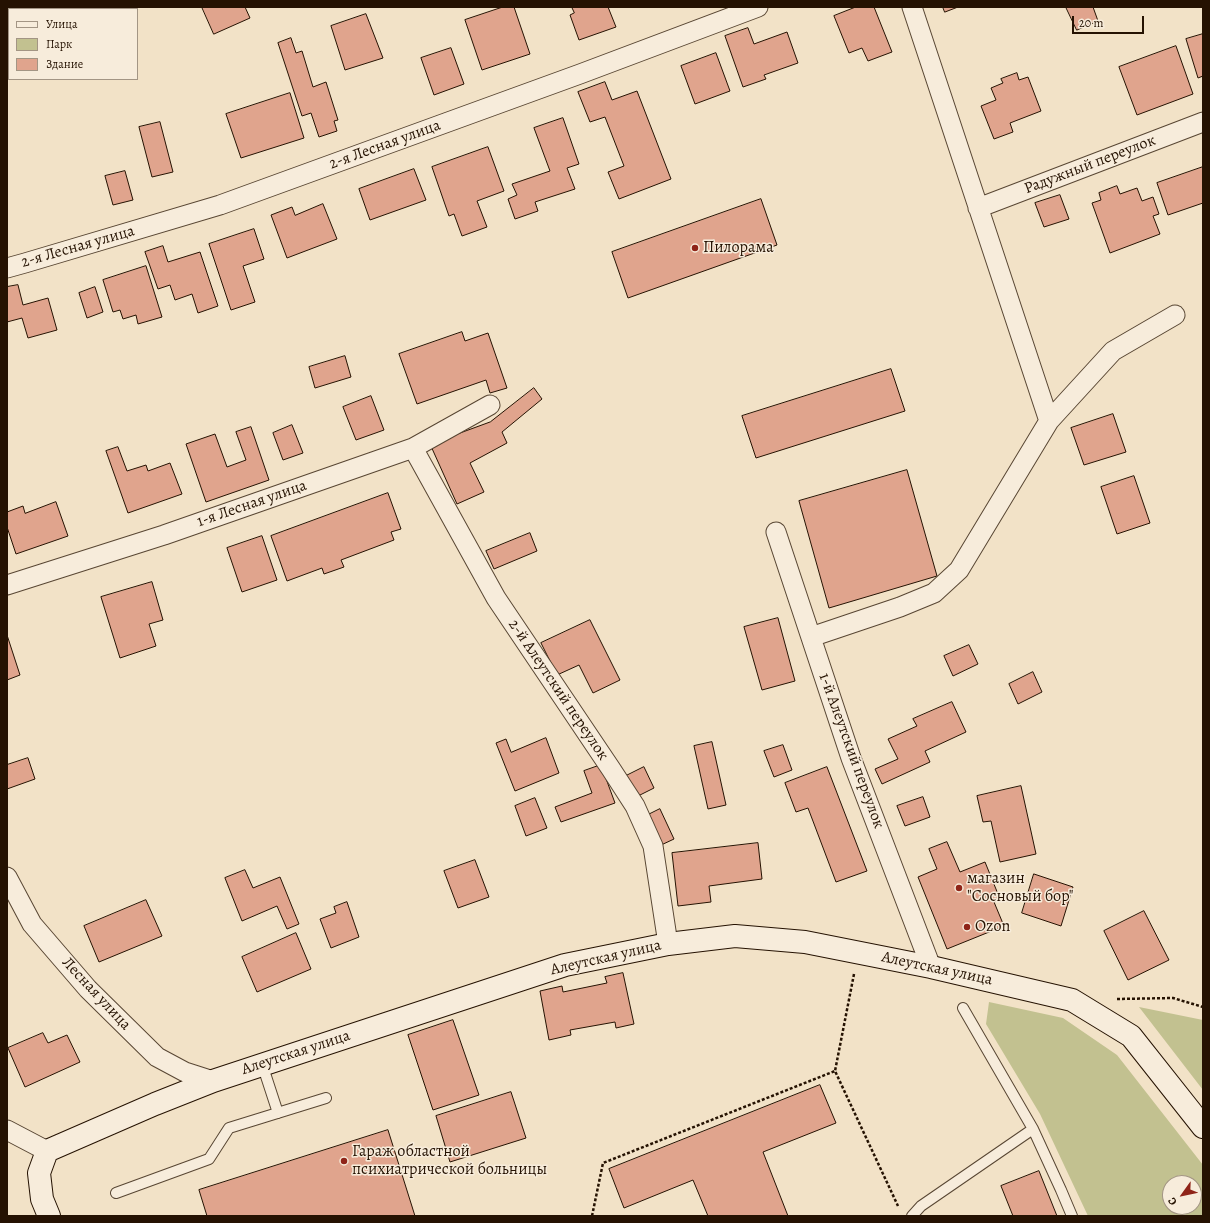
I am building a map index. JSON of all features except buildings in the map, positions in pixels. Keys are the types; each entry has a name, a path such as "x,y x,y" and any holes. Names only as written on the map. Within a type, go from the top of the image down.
{"street":[{"name":"2-я Лесная улица","path":"7,268 25,264 220,205 580,74 758,7"},
{"path":"912,7 1049,422"},
{"name":"Радужный переулок","path":"978,208 1203,122"},
{"path":"811,638 900,607 934,593 959,570 1049,422 1113,351 1175,315"},
{"name":"1-я Лесная улица","path":"7,585 164,535 413,448 490,405"},
{"name":"2-й Алеутский переулок","path":"413,448 496,598 634,806 653,846 668,944"},
{"name":"1-й Алеутский переулок","path":"776,532 851,758 931,966"},
{"name":"Лесная улица","path":"7,876 32,924 88,989 157,1057 185,1072 214,1081"},
{"name":"Алеутская улица","path":"47,1151 155,1104 214,1081 565,965 668,944 735,936 805,942 858,952 931,966 1072,1000 1131,1036 1203,1127"},
{"path":"7,1130 47,1151 39,1174 42,1199 49,1216"}],"lane":[{"path":"963,1008 1033,1129 1072,1216"},
{"path":"262,1064 278,1113"},
{"path":"116,1192 209,1159 229,1128 326,1098"},
{"path":"912,1216 921,1206 1033,1129"}],"path":[{"path":"858,952 835,1071 899,1209"},
{"path":"1111,999 1173,998 1203,1007"},
{"path":"592,1216 603,1163 835,1071"}],"green space":[{"path":"989,1002 1063,1018 1117,1055 1203,1165 1203,1216 1088,1216 1040,1114 986,1024"},
{"path":"1139,1007 1203,1020 1203,1090"}],"place":[{"name":"Пилорама","path":"695,248"},
{"name":"магазин \"Сосновый бор\"","path":"959,888"},
{"name":"Ozon","path":"967,927"},
{"name":"Гараж областной психиатрической больницы","path":"344,1161"}]}
